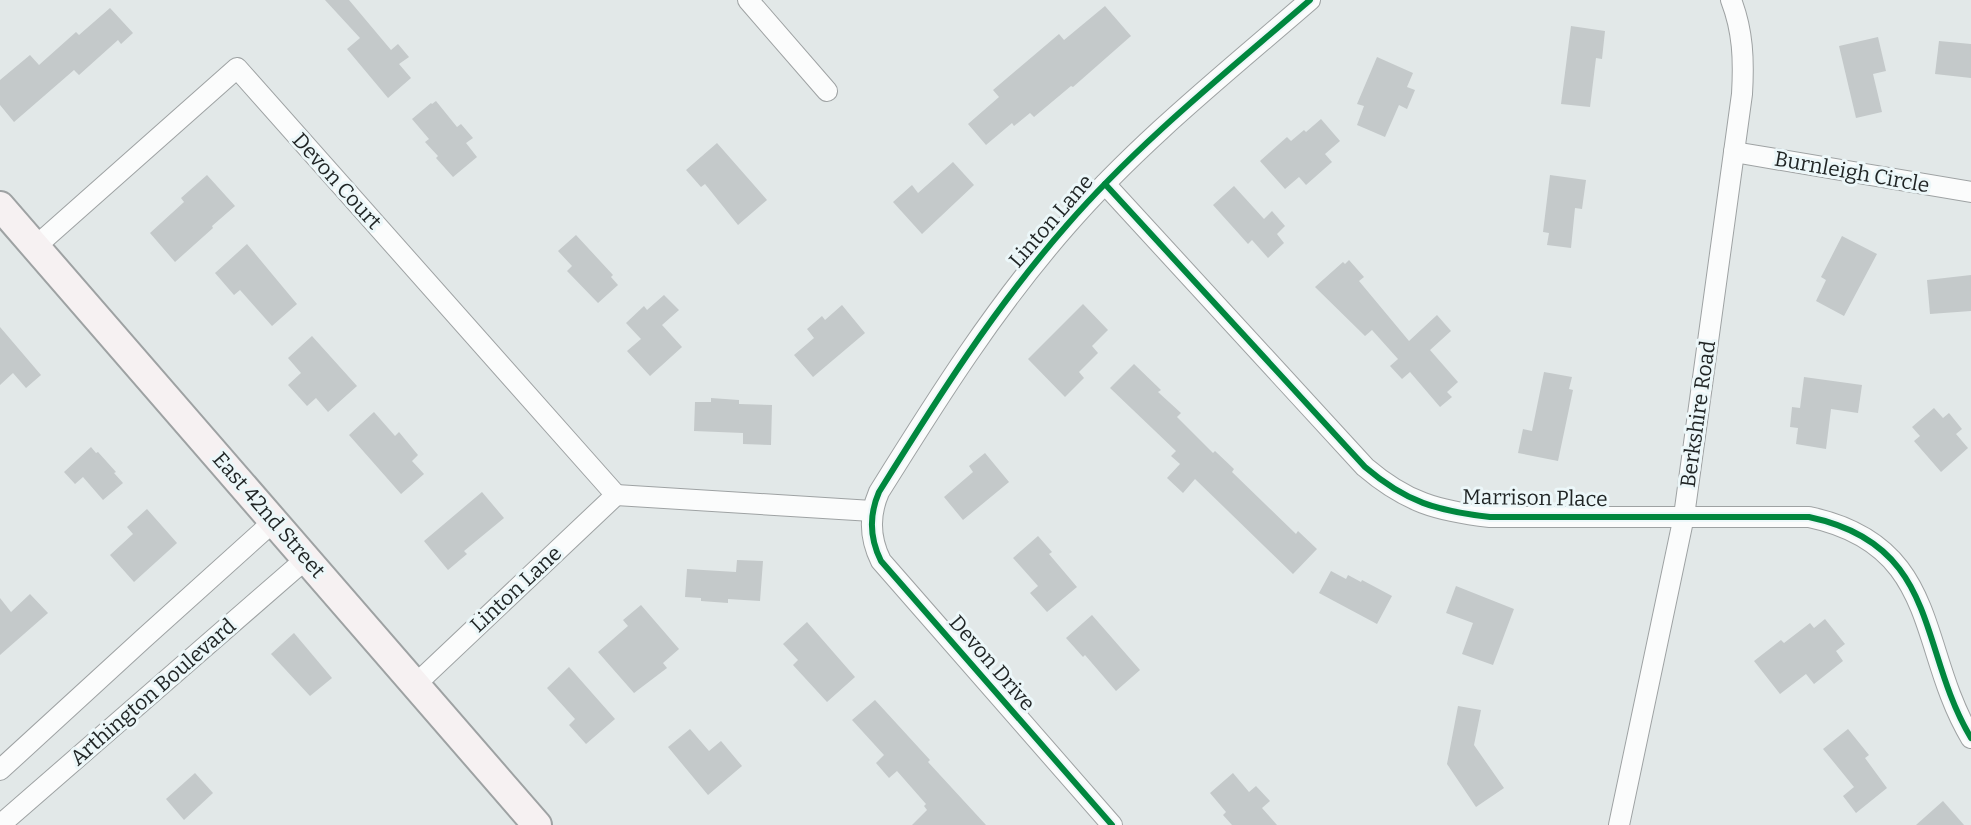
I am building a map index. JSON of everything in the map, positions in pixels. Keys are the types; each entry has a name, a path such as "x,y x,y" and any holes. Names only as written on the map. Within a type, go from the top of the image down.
{"street":[{"path":"748,0 827,90"},
{"name":"Linton Lane","path":"872,511 879,492 981,333 1044,251 1105,184 1172,120 1310,0"},
{"name":"Berkshire Road","path":"1619,825 1684,516 1742,94 1744,65 1742,36 1731,0"},
{"name":"Devon Court","path":"36,247 237,68 616,495"},
{"name":"Burnleigh Circle","path":"1734,152 1971,192"},
{"name":"Marrison Place","path":"1105,184 1365,466 1396,491 1432,507 1471,516 1809,517 1844,527 1869,541 1898,567 1918,599 1947,684 1971,738"},
{"name":"East 42nd Street","path":"2,212 36,247 537,825"},
{"path":"616,495 872,511"},
{"name":"Linton Lane","path":"416,684 616,495"},
{"name":"Devon Drive","path":"872,511 871,526 881,561 1112,825"},
{"name":"Arthington Boulevard","path":"0,770 274,521"},
{"name":"Arthington Boulevard","path":"0,825 307,558"}],"building":[{"path":"325,0 349,0 391,50 398,44 409,57 399,64 411,78 388,98 347,49 360,38"},
{"path":"1105,6 1131,36 1073,87 1071,86 1034,117 1030,113 1014,126 1012,123 986,145 968,124 999,97 993,90 1059,34 1064,40"},
{"path":"110,8 133,33 121,44 118,40 79,75 74,70 14,122 0,105 0,80 30,55 39,65 76,32 79,35"},
{"path":"1571,26 1605,31 1602,59 1596,58 1590,107 1561,104"},
{"path":"1878,37 1886,71 1873,74 1882,112 1856,118 1839,46"},
{"path":"1939,41 1971,44 1971,78 1935,74"},
{"path":"1377,57 1413,73 1407,87 1415,90 1407,109 1399,105 1385,137 1357,125 1364,106 1357,104"},
{"path":"436,101 457,127 461,124 473,138 466,143 477,157 453,177 436,158 438,156 425,142 429,139 412,119"},
{"path":"1321,119 1340,141 1325,154 1332,162 1306,185 1299,177 1285,189 1260,161 1287,137 1291,141"},
{"path":"717,143 767,200 738,225 705,184 701,187 686,170"},
{"path":"953,162 974,185 922,234 893,202 912,185 918,193"},
{"path":"207,175 235,206 175,262 150,233 184,202 181,198"},
{"path":"1550,175 1586,180 1582,209 1575,208 1571,248 1547,245 1549,233 1543,232"},
{"path":"1234,186 1264,219 1272,211 1285,226 1277,234 1284,243 1268,258 1252,240 1248,244 1213,205"},
{"path":"576,235 613,275 611,277 618,285 598,303 567,271 572,266 558,251"},
{"path":"1842,236 1877,254 1844,316 1816,301 1826,280 1821,277"},
{"path":"247,244 297,304 272,326 240,290 234,295 215,273"},
{"path":"1349,260 1364,277 1359,281 1409,341 1437,315 1451,331 1430,350 1458,382 1447,392 1452,397 1440,407 1410,372 1402,379 1390,366 1398,359 1372,330 1365,336 1315,287 1343,262 1345,264"},
{"path":"1971,275 1971,311 1930,314 1927,280"},
{"path":"664,295 679,310 662,325 682,347 650,376 627,351 641,339 626,323 644,306 647,310"},
{"path":"1083,304 1108,330 1092,346 1098,353 1079,372 1084,378 1065,397 1028,359"},
{"path":"842,305 865,333 813,377 794,355 814,338 807,329 822,316 825,320"},
{"path":"0,327 41,375 26,388 13,373 0,385"},
{"path":"312,336 357,386 328,412 316,398 307,406 288,385 301,373 288,358"},
{"path":"1134,364 1161,390 1158,392 1181,413 1177,417 1213,453 1215,451 1234,469 1232,472 1296,534 1298,531 1317,549 1293,574 1195,479 1183,493 1167,478 1180,464 1171,456 1176,451 1110,388"},
{"path":"1544,372 1572,377 1569,389 1573,390 1558,461 1518,453 1523,429 1532,431"},
{"path":"1804,377 1862,385 1858,413 1831,409 1826,449 1796,444 1798,428 1790,427 1792,407 1800,408"},
{"path":"711,398 739,400 739,404 772,405 771,445 743,444 743,433 694,431 695,402 711,402"},
{"path":"1934,408 1943,418 1949,413 1962,429 1956,434 1968,448 1941,472 1914,441 1920,436 1912,427"},
{"path":"374,412 395,436 399,432 418,455 412,461 424,474 401,494 349,435"},
{"path":"91,447 116,472 114,473 123,483 103,500 83,477 75,484 64,472"},
{"path":"985,453 1009,482 963,520 944,497 973,472 969,466"},
{"path":"482,492 504,518 464,551 467,554 448,570 424,541"},
{"path":"147,509 177,543 134,582 110,555 133,534 127,527"},
{"path":"1038,536 1052,552 1049,554 1077,587 1047,612 1030,593 1038,586 1013,558"},
{"path":"737,560 763,561 760,601 728,599 728,603 685,597 687,569 736,572"},
{"path":"1331,571 1346,579 1348,575 1361,582 1362,580 1392,596 1377,624 1319,593"},
{"path":"1456,586 1514,609 1493,665 1462,654 1473,623 1446,613"},
{"path":"30,594 48,613 0,655 0,598 11,612"},
{"path":"641,605 679,649 663,663 667,668 634,693 598,652 628,626 623,620"},
{"path":"1092,615 1140,670 1116,691 1085,655 1083,657 1066,638"},
{"path":"1825,619 1845,644 1836,651 1843,661 1814,684 1806,674 1780,694 1754,661 1781,640 1784,643 1810,623 1814,628"},
{"path":"807,622 855,677 827,702 793,665 798,660 783,644"},
{"path":"294,633 332,678 310,696 271,654"},
{"path":"569,667 615,719 586,744 569,725 575,719 547,688"},
{"path":"875,700 986,825 912,825 927,810 924,806 926,804 897,771 889,778 876,763 884,755 852,720"},
{"path":"1458,706 1481,710 1474,745 1504,788 1476,807 1447,764"},
{"path":"690,729 709,751 721,741 742,766 708,795 668,747"},
{"path":"1848,729 1869,755 1865,758 1887,788 1856,813 1843,796 1854,787 1823,749"},
{"path":"195,773 213,793 184,820 166,799"},
{"path":"1233,773 1249,792 1256,786 1270,801 1262,808 1277,825 1232,825 1223,815 1226,812 1210,793"},
{"path":"1943,801 1964,825 1916,825"}],"cycle path":[{"path":"1112,825 881,561 873,536 874,509 879,492 967,355 1040,256 1095,194 1154,136 1310,0"},
{"path":"1105,184 1365,467 1394,489 1409,497 1454,512 1490,517 1809,517 1852,531 1882,551 1904,576 1919,604 1954,704 1971,738"}]}
